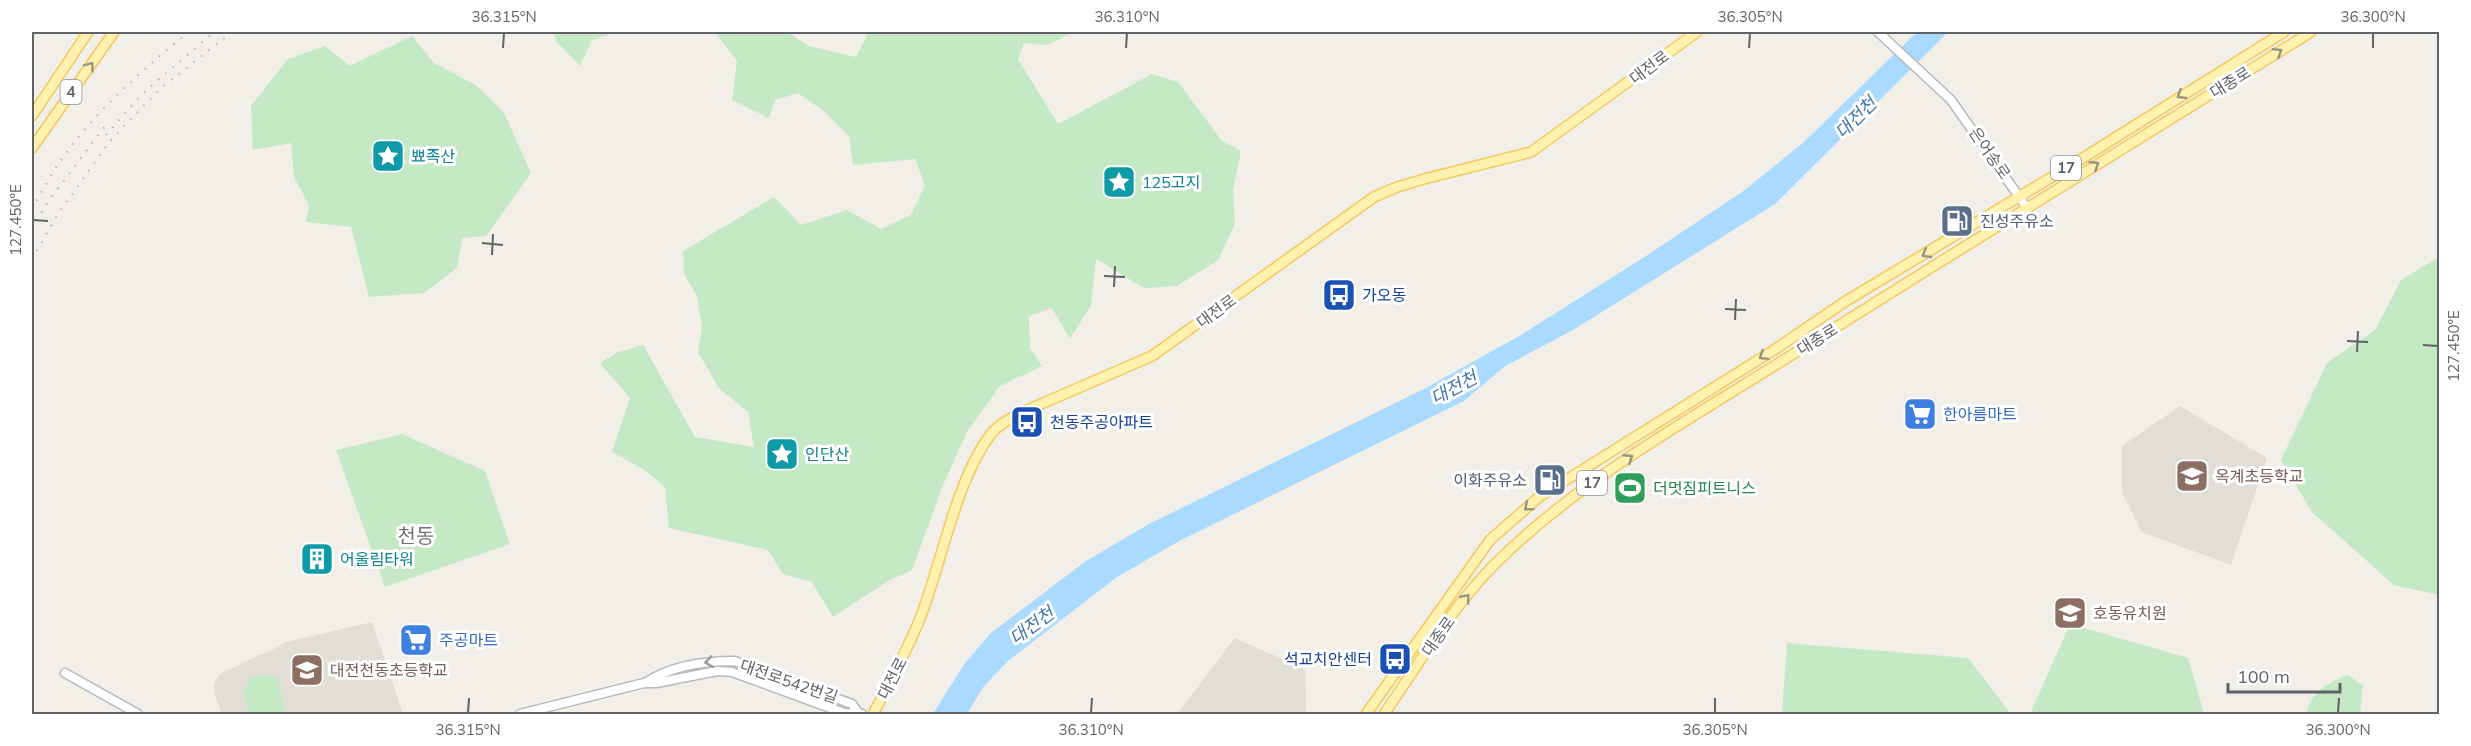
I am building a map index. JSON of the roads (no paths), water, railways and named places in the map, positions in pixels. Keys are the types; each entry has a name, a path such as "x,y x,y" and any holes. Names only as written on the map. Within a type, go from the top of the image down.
{"main road":[{"name":"4","path":"32,116 88,32"},
{"name":"4","path":"32,148 114,32"},
{"name":"대전로","path":"873,714 920,619 960,498 976,459 992,433 1001,425 1025,411 1152,356 1374,197 1428,178 1531,152 1697,32"},
{"name":"대종로","path":"1366,714 1490,540 1539,497 1773,350 1846,301 2284,32"},
{"name":"대종로","path":"1383,714 1443,627 1492,567 1531,531 1612,470 2027,207 2311,32"},
{"name":"은어송로","path":"1880,33 1952,100 2027,207"},
{"name":"대전로542번길","path":"520,714 644,683 656,675 697,664 735,661 852,704 860,714"},
{"path":"65,673 138,714"}],"water":[{"name":"대전천","path":"1917,32 1948,32 1775,204 1573,330 1505,366 1464,401 1181,540 1117,577 1008,661 984,686 967,714 933,714 965,663 991,633 1086,561 1149,524 1424,389 1521,335 1646,256 1742,192 1803,143"}],"railway":[{"path":"32,209 57,166 85,129 136,77 189,32"},
{"path":"106,135 141,95 214,32"},
{"path":"32,259 58,214 110,141 161,88 232,32"},
{"path":"32,229 45,206 108,122"}],"place":[{"name":"뾰족산","path":"388,156"},
{"name":"125고지","path":"1119,182"},
{"name":"진성주유소","path":"1957,221"},
{"name":"가오동","path":"1339,295"},
{"name":"한아름마트","path":"1920,414"},
{"name":"천동주공아파트","path":"1027,422"},
{"name":"인단산","path":"782,454"},
{"name":"옥계초등학교","path":"2192,476"},
{"name":"이화주유소","path":"1550,480"},
{"name":"더멋짐피트니스","path":"1630,488"},
{"name":"어울림타워","path":"317,559"},
{"name":"호동유치원","path":"2070,613"},
{"name":"주공마트","path":"416,640"},
{"name":"석교치안센터","path":"1395,659"},
{"name":"대전천동초등학교","path":"307,670"}],"district":[{"name":"천동","path":"416,536"}]}
